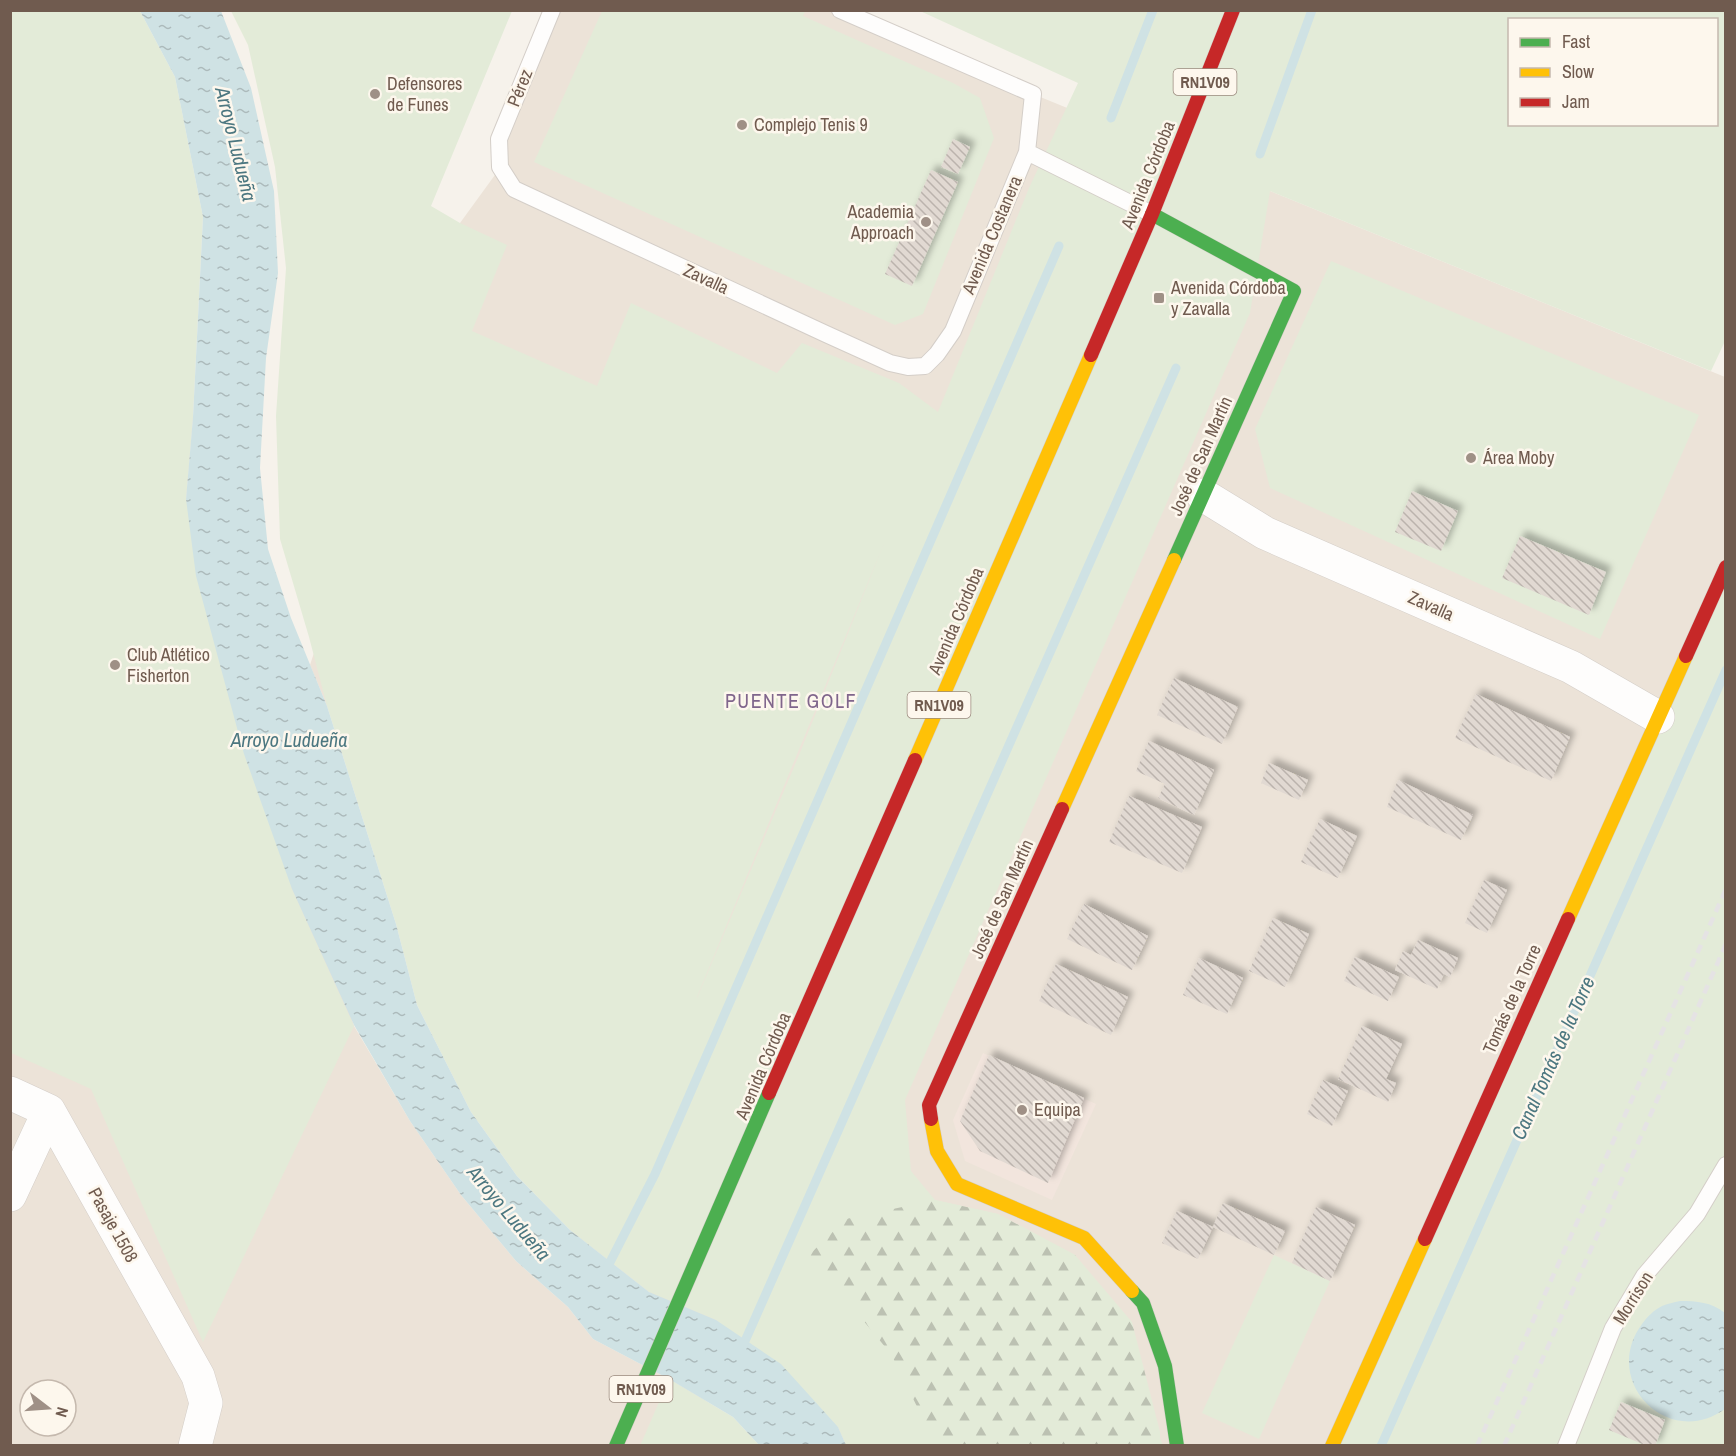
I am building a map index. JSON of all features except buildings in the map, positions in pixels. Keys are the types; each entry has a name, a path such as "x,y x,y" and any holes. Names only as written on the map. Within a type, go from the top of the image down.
{"street":[{"name":"Avenida Córdoba","path":"618,1441 1152,214 1233,10"},
{"name":"José de San Martín","path":"1152,214 1294,291 929,1105 937,1150 957,1184 1084,1238 1143,1303 1165,1366 1177,1446"},
{"name":"Zavalla","path":"1203,495 1265,533 1571,667 1658,717"},
{"name":"Tomás de la Torre","path":"1332,1446 1725,567"},
{"path":"10,1093 49,1111 10,1195"},
{"name":"Pasaje 1508","path":"49,1111 198,1376 206,1403 195,1446"}],"lane":[{"name":"Pérez","path":"500,167 499,139 552,10"},
{"name":"Avenida Costanera","path":"840,10 1033,94 1027,152 953,331 937,354 925,366"},
{"path":"1027,152 1152,214"},
{"name":"Zavalla","path":"500,167 514,189 890,363 908,367 925,366"},
{"name":"Morrison","path":"1566,1446 1613,1328 1644,1276 1697,1214 1725,1165"}],"shaded area":[{"name":"Club Atlético Fisherton","path":"10,11 140,11 193,417 186,499 354,1026 410,1121 461,1195 516,1261 568,1307 593,1339 703,1399 759,1445 11,1445"},
{"path":"552,11 840,11 1033,94 1725,377 1725,567 1332,1445 846,1445 838,1427 649,1292 570,1230 310,665 460,223 500,168 499,139"},
{"name":"Equipa","path":"983,1053 1096,1104 1052,1200 965,1161 953,1120"}],"green space":[{"name":"Club Atlético Fisherton","path":"11,11 140,11 175,77 203,217 193,417 186,499 292,889 354,1026 203,1342 91,1089 11,1053"},
{"path":"231,11 512,11 431,206 460,223 507,245 472,331 597,386 631,303 777,373 802,343 899,383 938,412 1029,188 1078,83 920,11 1725,11 1726,339 1711,371 1270,191 1250,313 905,1100 911,1171 935,1200 998,1214 1075,1255 1163,1445 846,1445 838,1427 716,1320 649,1292 570,1230 517,1176 471,1112 417,1005 396,924 327,706 280,539 276,416 286,268 275,167 248,45","holes":["885,541 799,755 697,998"]},
{"name":"Complejo Tenis 9","path":"602,11 805,11 803,16 953,83 980,98 994,138 923,314 895,325 534,162"},
{"name":"Área Moby","path":"1331,261 1699,415 1600,639 1270,488 1255,429"},
{"path":"1725,567 1725,1445 1332,1446"},
{"path":"935,1200 998,1214 1075,1255 1132,1322 1160,1432 1160,1445 936,1445 891,1354 809,1255 846,1219"},
{"path":"1274,1255 1330,1281 1259,1439 1202,1413"},
{"path":"669,1379 733,1417 759,1445 640,1446"}],"water":[{"name":"Arroyo Ludueña","path":"140,11 221,11 251,88 274,191 278,273 266,358 260,468 268,549 291,618 327,706 396,924 417,1005 471,1112 517,1176 570,1230 649,1292 716,1320 781,1364 838,1427 846,1445 759,1445 733,1417 669,1379 593,1339 568,1307 516,1261 461,1195 410,1121 354,1025 292,889 244,754 196,576 186,499 193,417 203,217 175,77"},
{"path":"1680,1301 1704,1303 1725,1313 1725,1409 1703,1419 1682,1421 1663,1415 1646,1403 1635,1387 1629,1367 1631,1346 1644,1321 1659,1308"}],"waterway":[{"path":"1111,118 1153,10"},
{"path":"1260,154 1312,10"},
{"path":"605,1272 655,1174 1059,246"},
{"path":"741,1350 1176,368"},
{"name":"Canal Tomás de la Torre","path":"1381,1446 1726,670"}],"railway":[{"path":"1477,1446 1726,889"},
{"path":"1504,1446 1726,944"}],"traffic: fast":[{"path":"1152,214 1294,291 1174,560"},
{"path":"616,1446 769,1093"},
{"path":"1132,1291 1143,1303 1165,1366 1177,1446"}],"traffic: slow":[{"path":"915,760 1091,355"},
{"path":"1062,809 1174,560"},
{"path":"1568,919 1686,656"},
{"path":"931,1119 937,1151 957,1184 1084,1238 1132,1291"},
{"path":"1332,1446 1425,1239"}],"traffic: jam":[{"path":"1091,355 1152,214 1233,10"},
{"path":"1686,656 1726,567"},
{"path":"769,1093 915,760"},
{"path":"931,1119 929,1105 1062,809"},
{"path":"1425,1239 1568,919"}],"place":[{"name":"Defensores de Funes","path":"375,94"},
{"name":"Complejo Tenis 9","path":"742,125"},
{"name":"Academia Approach","path":"926,222"},
{"name":"Avenida Córdoba y Zavalla","path":"1159,298"},
{"name":"Área Moby","path":"1471,458"},
{"name":"Club Atlético Fisherton","path":"115,665"},
{"name":"Equipa","path":"1022,1110"}],"district":[{"name":"PUENTE GOLF","path":"791,701"}]}
